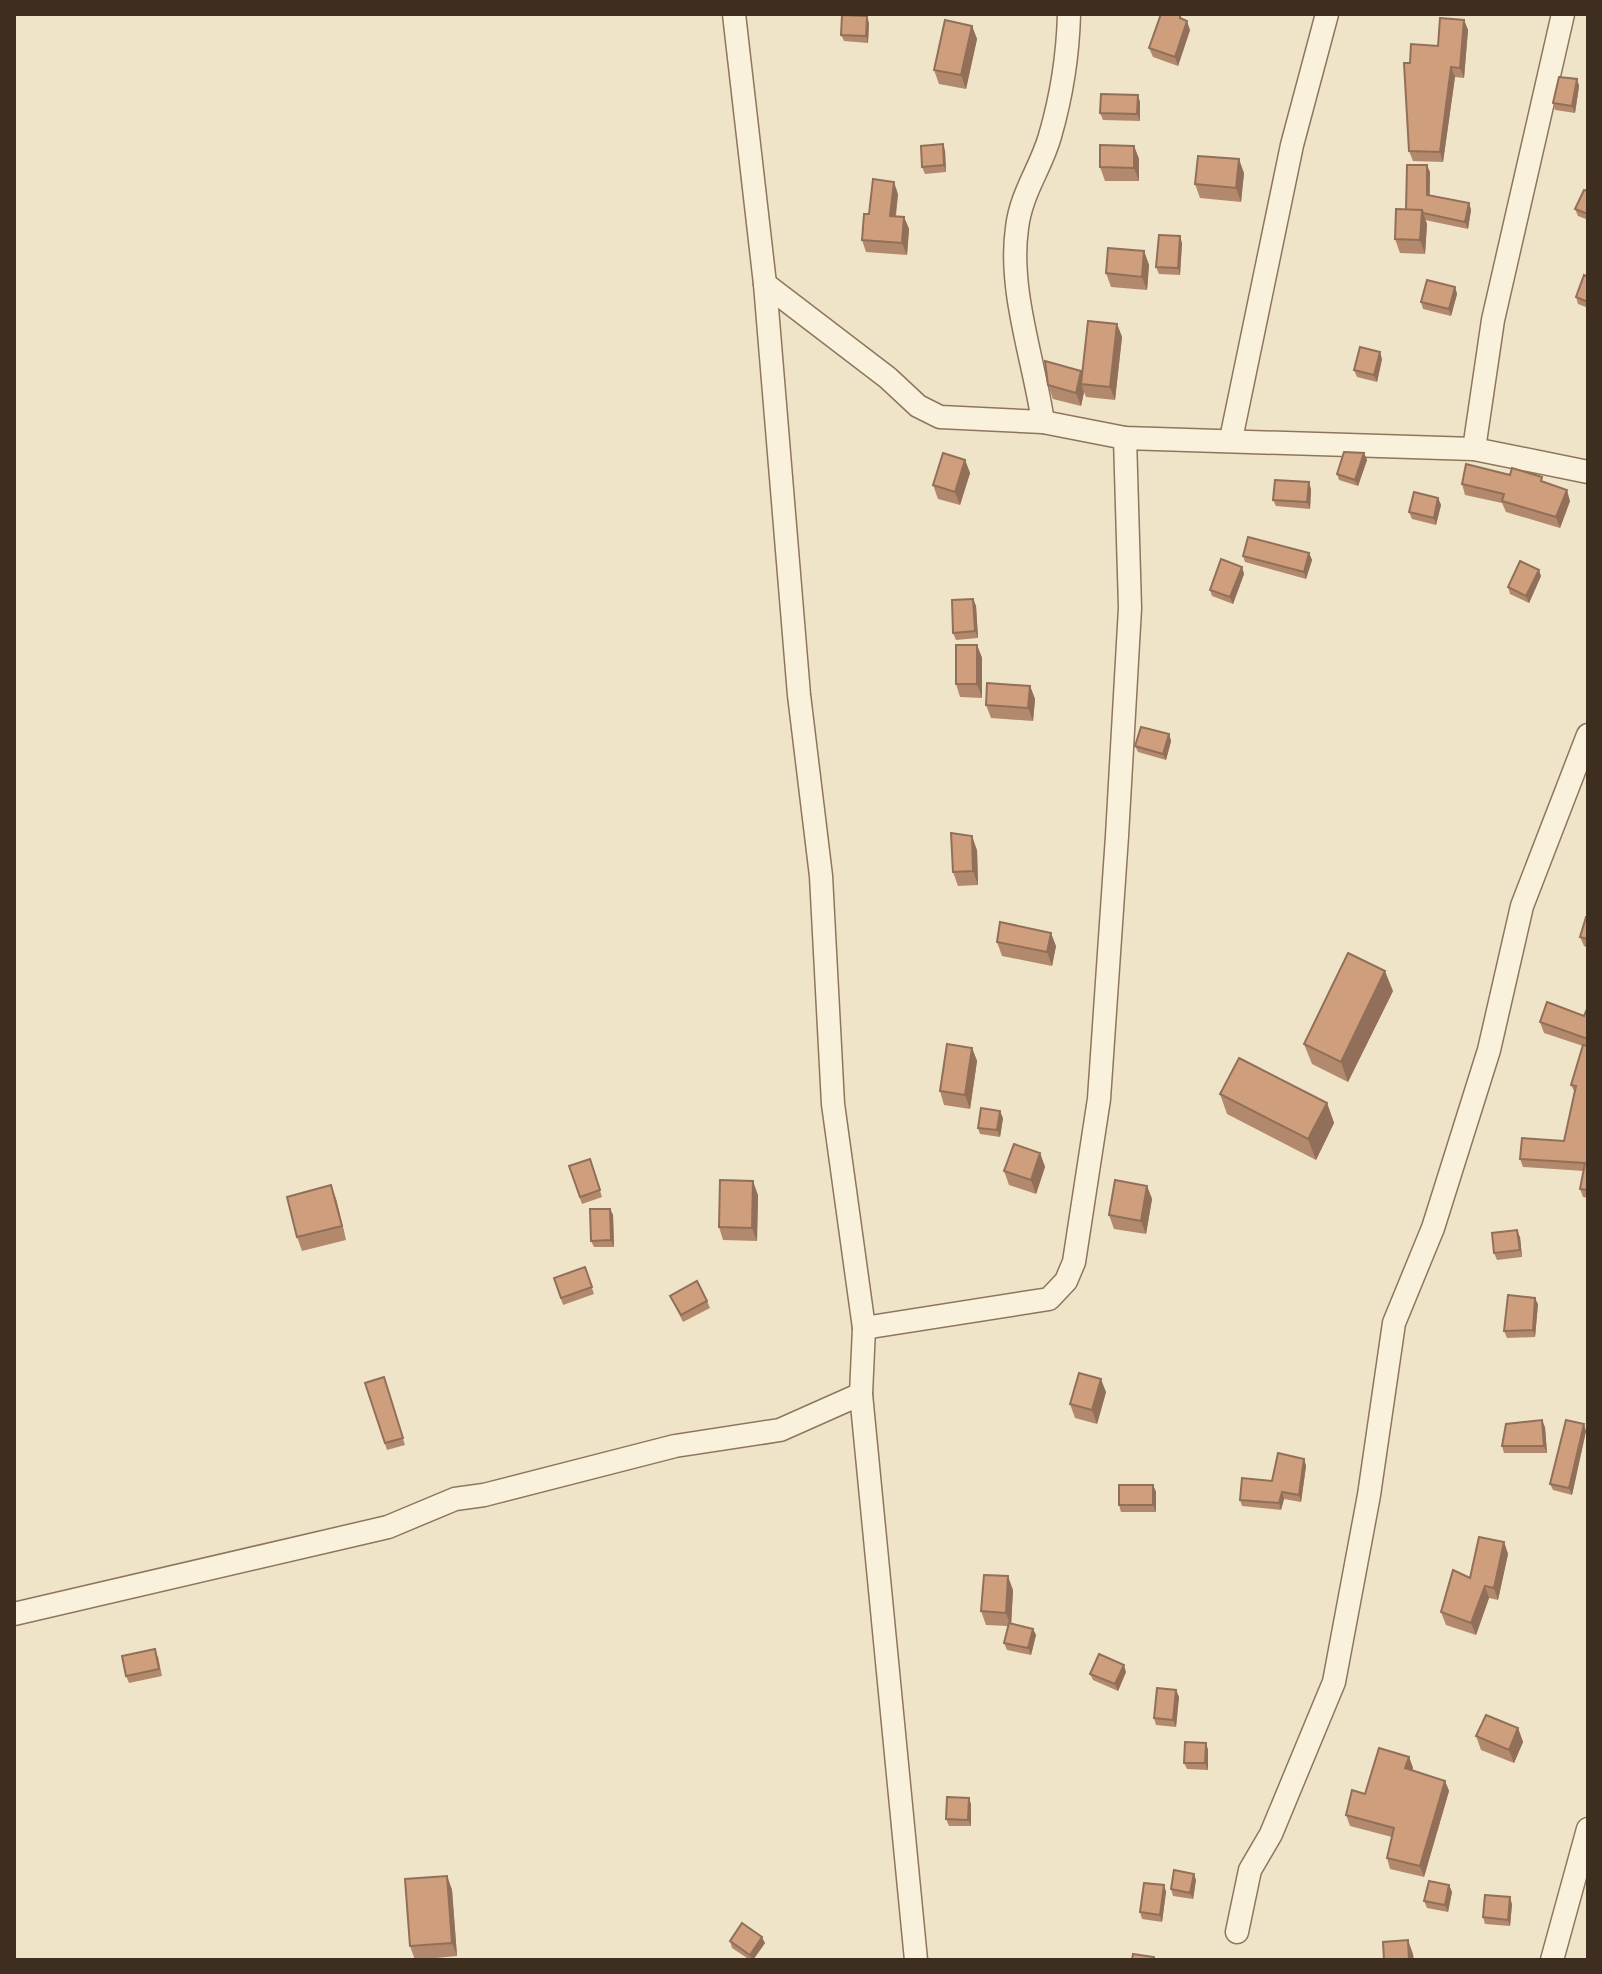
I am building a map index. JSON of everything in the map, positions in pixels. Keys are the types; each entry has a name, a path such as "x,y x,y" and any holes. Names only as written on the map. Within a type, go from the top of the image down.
{"street":[{"path":"734,14 765,284 799,695 821,876 833,1104 864,1328 861,1394 916,1960"},
{"path":"1043,422 1035,365 1017,292 1016,229 1026,187 1050,137 1069,14"},
{"path":"1231,439 1292,145 1327,14"},
{"path":"1474,449 1493,320 1563,14"},
{"path":"765,284 888,378 918,406 940,417 1043,422 1125,438 1474,449 1588,472"},
{"path":"864,1328 1049,1299 1066,1281 1074,1262 1099,1099 1117,836 1130,608 1125,438"},
{"path":"1237,1932 1250,1870 1271,1834 1334,1682 1369,1495 1394,1323 1433,1228 1489,1050 1522,906 1588,735"},
{"path":"14,1614 388,1527 455,1499 484,1495 675,1446 780,1430 861,1394"},
{"path":"1552,1960 1588,1829"}],"building":[{"path":"1161,14 1180,14 1180,18 1187,21 1175,57 1149,48"},
{"path":"842,15 867,16 866,36 841,35"},
{"path":"1440,18 1464,20 1460,68 1451,67 1440,152 1409,151 1404,63 1410,63 1411,44 1438,46"},
{"path":"945,20 972,26 961,75 934,70"},
{"path":"1559,77 1577,79 1572,106 1553,103"},
{"path":"1101,94 1138,95 1137,114 1100,113"},
{"path":"943,144 944,165 922,167 921,146"},
{"path":"1100,145 1134,146 1134,168 1100,167"},
{"path":"1198,156 1239,159 1236,188 1195,184"},
{"path":"1407,165 1427,165 1427,195 1469,203 1465,222 1423,213 1422,210 1406,210"},
{"path":"873,179 894,182 890,216 904,217 902,243 862,240 864,214 869,214"},
{"path":"1584,190 1588,191 1588,214 1575,209"},
{"path":"1396,209 1422,210 1420,240 1395,239"},
{"path":"1159,235 1180,236 1178,268 1156,267"},
{"path":"1108,248 1144,251 1142,277 1106,273"},
{"path":"1584,275 1588,277 1588,302 1576,297"},
{"path":"1427,280 1455,287 1449,309 1421,302"},
{"path":"1088,321 1117,324 1110,387 1081,384"},
{"path":"1360,347 1380,352 1374,375 1354,370"},
{"path":"1045,361 1081,371 1076,393 1048,385"},
{"path":"1344,452 1364,453 1355,480 1337,474"},
{"path":"943,453 965,460 955,492 933,485"},
{"path":"1466,464 1510,475 1512,468 1542,477 1541,481 1567,490 1556,517 1502,501 1504,494 1462,484"},
{"path":"1275,480 1309,482 1307,502 1273,500"},
{"path":"1414,492 1438,498 1434,518 1409,512"},
{"path":"1248,537 1309,553 1304,572 1243,556"},
{"path":"1221,559 1242,567 1230,597 1210,590"},
{"path":"1520,561 1539,570 1526,596 1508,587"},
{"path":"973,599 975,631 953,633 952,600"},
{"path":"956,645 977,645 977,684 956,684"},
{"path":"987,683 1030,686 1028,708 986,705"},
{"path":"1141,727 1169,734 1163,754 1135,746"},
{"path":"951,833 972,836 973,871 953,872"},
{"path":"1588,917 1588,939 1580,937"},
{"path":"1000,922 1051,933 1047,952 997,942"},
{"path":"1348,953 1385,971 1341,1062 1304,1044"},
{"path":"1547,1002 1584,1016 1588,1007 1588,1039 1540,1022"},
{"path":"947,1044 972,1048 965,1095 940,1091"},
{"path":"1583,1045 1588,1046 1588,1190 1580,1189 1585,1163 1520,1159 1522,1138 1564,1141 1576,1086 1571,1085"},
{"path":"1239,1058 1327,1103 1308,1139 1220,1094"},
{"path":"981,1108 1000,1111 997,1130 978,1128"},
{"path":"1014,1144 1040,1153 1031,1180 1004,1171"},
{"path":"590,1159 600,1190 580,1197 569,1166"},
{"path":"720,1180 753,1181 752,1228 719,1227"},
{"path":"1115,1180 1147,1186 1141,1221 1109,1215"},
{"path":"331,1185 342,1226 297,1237 287,1197"},
{"path":"590,1209 610,1209 611,1240 591,1241"},
{"path":"1517,1230 1520,1250 1494,1253 1492,1233"},
{"path":"585,1267 592,1287 561,1298 554,1278"},
{"path":"697,1281 707,1301 681,1315 670,1296"},
{"path":"1508,1295 1535,1298 1533,1330 1504,1331"},
{"path":"1079,1373 1101,1379 1092,1410 1070,1404"},
{"path":"384,1377 403,1438 385,1443 365,1383"},
{"path":"1542,1420 1544,1446 1502,1446 1506,1424"},
{"path":"1566,1420 1584,1424 1569,1488 1550,1484"},
{"path":"1278,1453 1304,1459 1299,1495 1282,1492 1279,1503 1240,1500 1242,1478 1272,1481"},
{"path":"1119,1485 1153,1485 1153,1505 1119,1505"},
{"path":"1479,1537 1504,1542 1494,1588 1485,1586 1471,1623 1441,1612 1453,1570 1470,1578"},
{"path":"984,1575 1008,1576 1006,1613 981,1611"},
{"path":"1009,1623 1033,1629 1028,1648 1004,1643"},
{"path":"155,1649 159,1669 126,1676 122,1656"},
{"path":"1099,1654 1124,1665 1115,1684 1090,1674"},
{"path":"1157,1688 1176,1690 1173,1720 1154,1718"},
{"path":"1486,1715 1518,1728 1509,1750 1476,1736"},
{"path":"1185,1742 1206,1743 1205,1763 1184,1763"},
{"path":"1379,1748 1409,1757 1405,1768 1445,1781 1420,1866 1387,1858 1394,1828 1346,1815 1352,1790 1365,1794"},
{"path":"947,1797 969,1798 968,1820 946,1819"},
{"path":"1174,1870 1194,1874 1190,1893 1171,1889"},
{"path":"447,1876 452,1943 410,1946 405,1879"},
{"path":"1429,1881 1449,1885 1445,1905 1424,1901"},
{"path":"1144,1883 1164,1885 1160,1915 1140,1912"},
{"path":"1485,1895 1510,1897 1508,1920 1483,1917"},
{"path":"742,1923 762,1937 750,1955 730,1941"},
{"path":"1408,1940 1409,1960 1384,1960 1383,1942"},
{"path":"1133,1954 1154,1957 1154,1960 1132,1960"}]}
